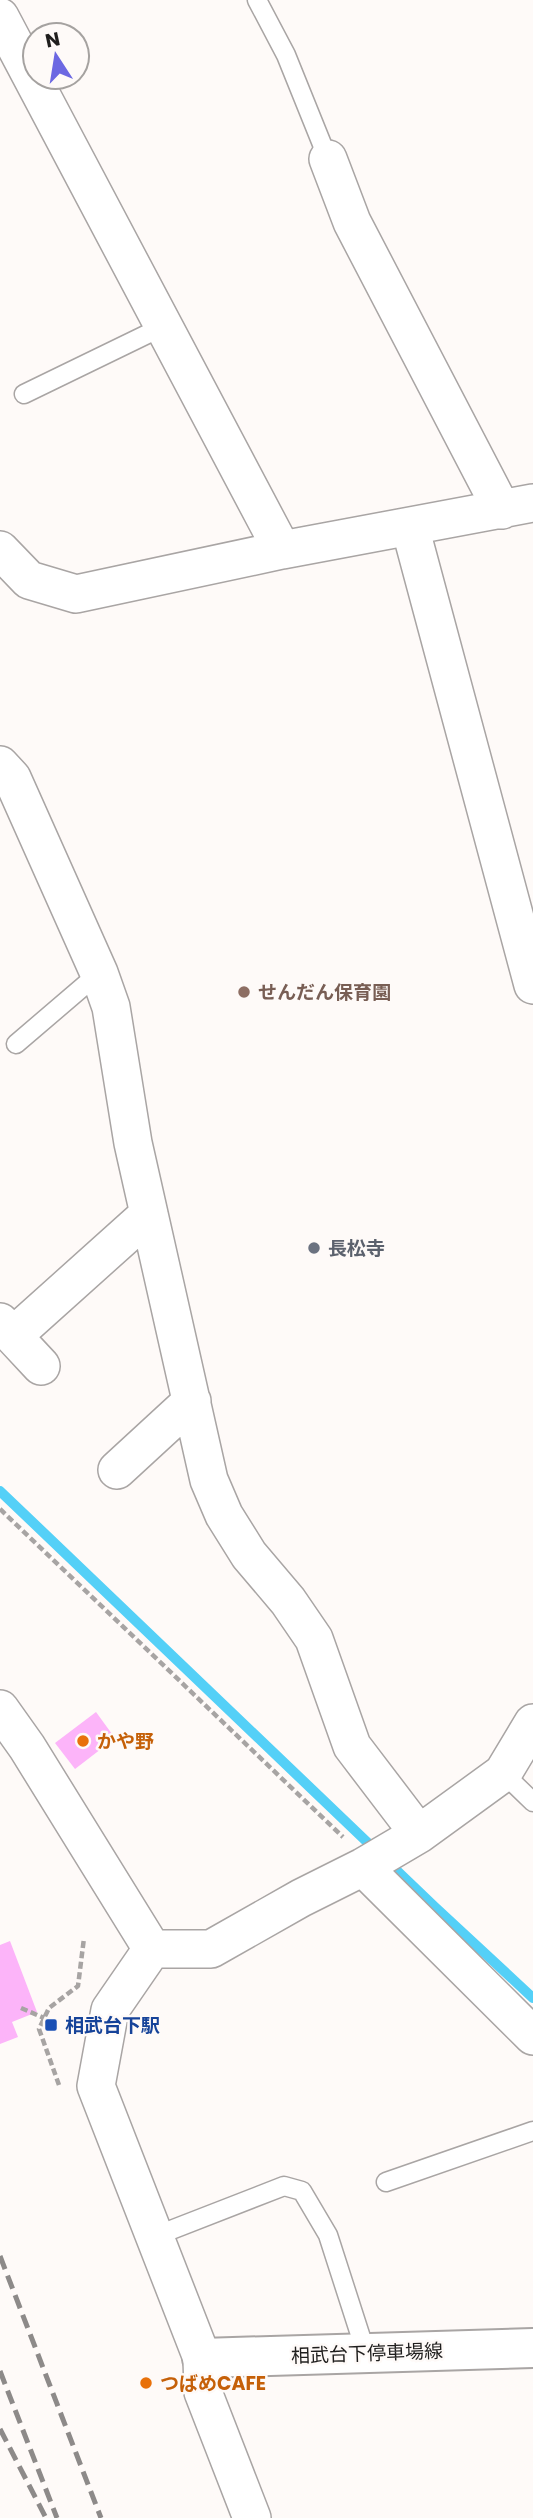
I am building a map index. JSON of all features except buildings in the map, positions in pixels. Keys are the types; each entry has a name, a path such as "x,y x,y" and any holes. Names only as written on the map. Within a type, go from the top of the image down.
{"main road":[{"name":"相武台下停車場線","path":"201,2358 533,2348"}],"street":[{"path":"0,17 282,550"},
{"path":"0,550 29,580 76,594 282,550 518,506 352,222 328,159"},
{"path":"410,527 533,985"},
{"path":"4,777 99,972 111,1007 133,1143 209,1480 225,1515 249,1555 288,1601 314,1639 388,1852 533,2036"},
{"path":"41,1366 7,1329 149,1214"},
{"path":"117,1470 192,1401"},
{"path":"0,1709 27,1747 152,1949"},
{"path":"152,1949 211,1949 388,1852 503,1773 533,1723"},
{"path":"152,1949 110,2010 96,2086 201,2358 203,2392 252,2518"}],"lane":[{"path":"257,0 286,55 328,159"},
{"path":"24,394 164,326"},
{"path":"16,1044 99,972"},
{"path":"503,1773 533,1802"},
{"path":"386,2182 533,2131"},
{"path":"153,2237 284,2186 302,2191 328,2235 366,2353"}],"path":[{"path":"0,1508 354,1847 388,1852"},
{"path":"61,2089 39,2029 49,2008 78,1986 84,1938"},
{"path":"22,2008 44,2018"}],"waterway":[{"path":"0,1491 533,1998"}],"railway":[{"path":"0,2256 101,2518"},
{"path":"0,2371 57,2518"},
{"path":"0,2429 46,2518"}],"place":[{"name":"せんだん保育園","path":"244,992"},
{"name":"長松寺","path":"314,1248"},
{"name":"かや野","path":"83,1741"},
{"name":"相武台下駅","path":"51,2025"},
{"name":"つばめCAFE","path":"146,2383"}]}
